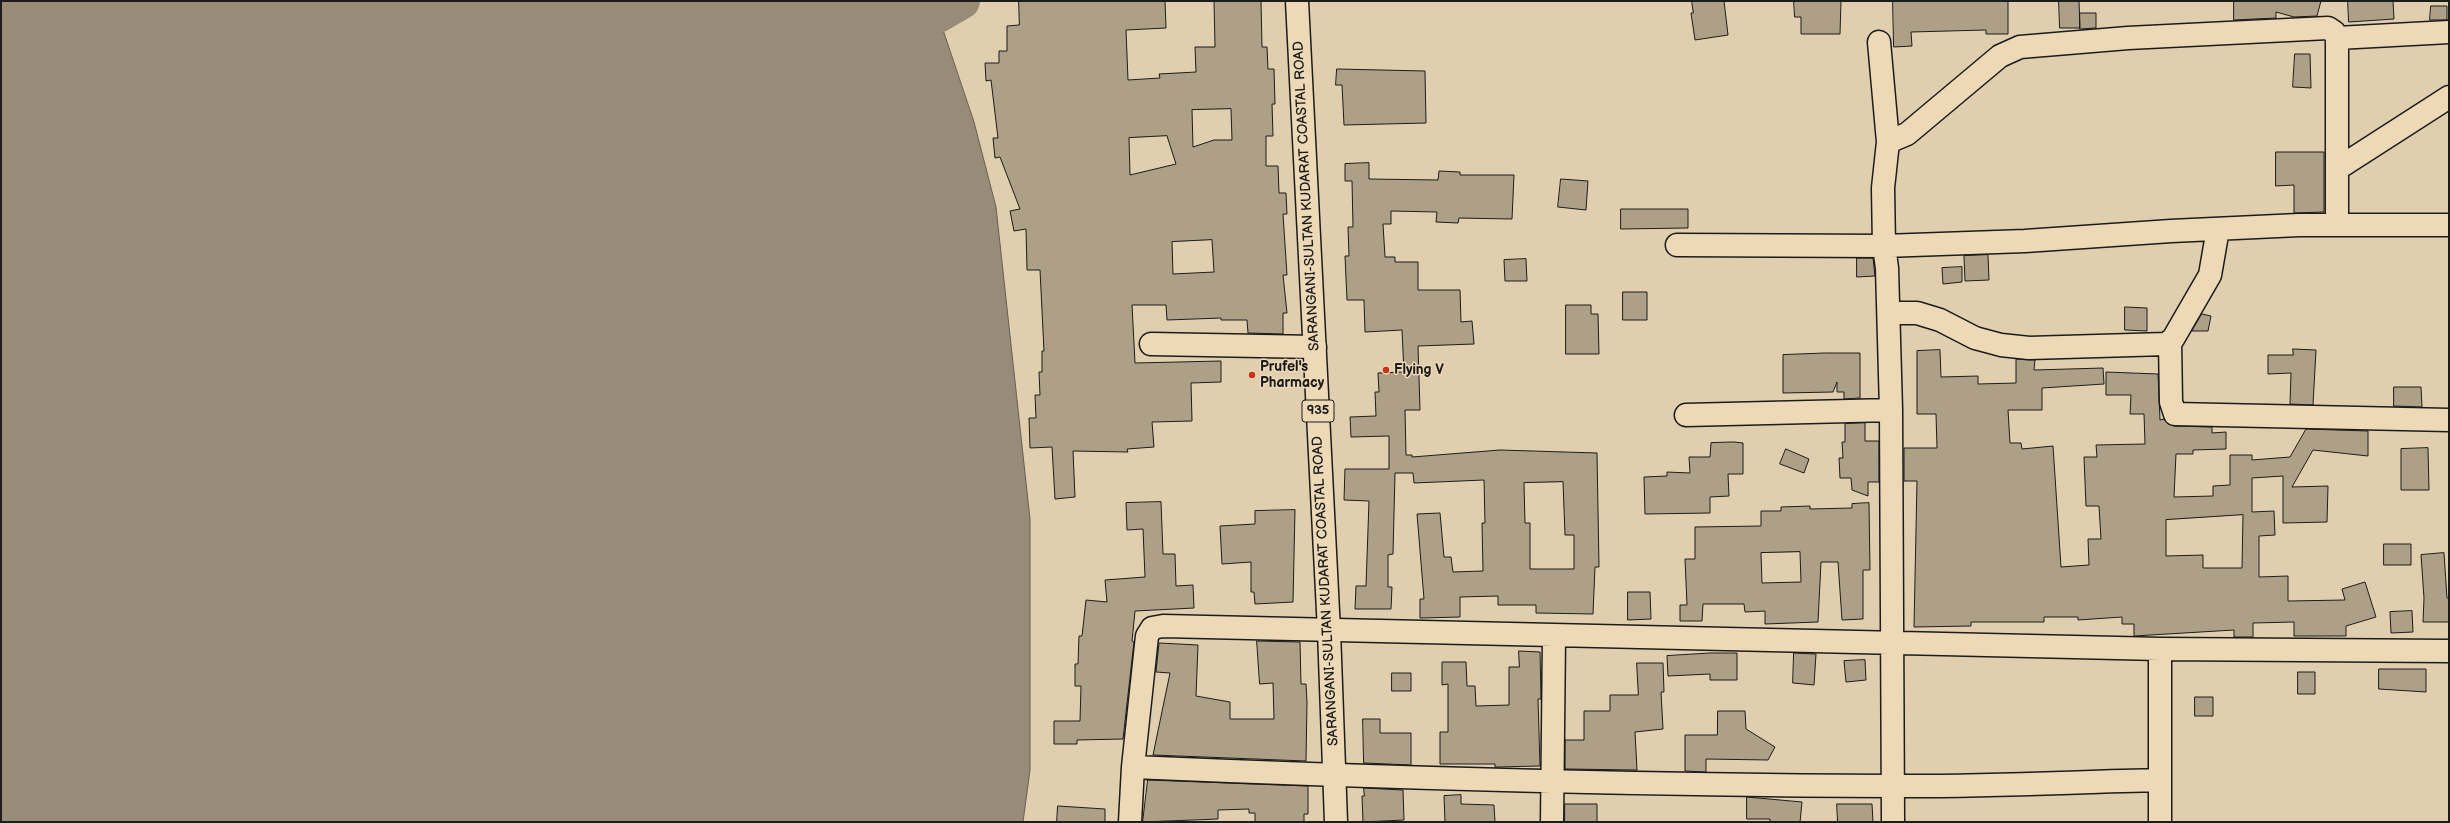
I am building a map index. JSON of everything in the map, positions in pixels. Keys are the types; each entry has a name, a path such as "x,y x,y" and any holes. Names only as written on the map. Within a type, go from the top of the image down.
{"street":[{"name":"SARANGANI-SULTAN KUDARAT COASTAL ROAD","path":"1297,1 1329,631 1336,822"},
{"path":"1888,142 1907,134 2000,56 2020,47 2128,38 2328,28 2334,32 2337,38 2337,225"},
{"path":"2337,38 2449,32"},
{"path":"1880,42 1888,142 1883,188 1884,246 1889,313 1891,410 1893,822"},
{"path":"2337,169 2449,97"},
{"path":"1677,245 1884,246 2025,241 2218,229 2337,225 2449,225"},
{"path":"2218,229 2210,275 2170,341 2171,402 2175,414 2449,420"},
{"path":"1889,313 1917,313 1940,320 1975,338 2002,345 2029,348 2157,345 2170,341"},
{"path":"1151,344 1314,347"},
{"path":"1686,415 1891,410"},
{"path":"1130,822 1133,767 1147,636 1152,628 1163,626 2160,649 2449,651"},
{"path":"1552,822 1554,636"},
{"path":"2160,649 2160,822"},
{"path":"1133,767 1334,776 1894,786 2160,780"}],"shaded area":[{"path":"1,1 938,1 938,15 974,122 996,207 1030,519 1030,770 1023,822 1,822"}],"building":[{"path":"1019,1 1165,1 1166,28 1126,30 1128,80 1160,78 1159,74 1196,72 1195,47 1215,47 1214,1 1261,1 1262,47 1267,47 1268,69 1274,69 1275,104 1272,104 1273,136 1266,136 1266,166 1278,166 1279,193 1286,193 1287,214 1283,214 1287,275 1283,275 1287,313 1283,313 1283,334 1248,333 1247,320 1221,320 1221,318 1167,320 1166,305 1132,305 1135,363 1221,361 1221,382 1191,383 1192,421 1152,422 1154,447 1127,449 1128,452 1073,451 1075,497 1055,499 1052,447 1030,448 1029,418 1036,418 1035,395 1040,395 1039,372 1042,372 1042,351 1044,351 1040,270 1027,270 1026,229 1014,231 1010,211 1020,209 1000,157 995,158 993,138 998,138 991,80 986,81 985,63 999,63 999,51 1007,51 1007,26 1019,25","holes":["1231,109 1232,140 1214,140 1193,147 1192,110","1167,136 1176,164 1130,175 1129,138","1212,240 1214,272 1173,274 1172,242"]},
{"path":"1692,1 1724,1 1728,35 1695,40 1691,13 1693,13"},
{"path":"1794,1 1841,1 1840,34 1801,34 1801,17 1795,17"},
{"path":"1893,1 2008,1 2008,34 1986,34 1986,30 1911,32 1912,46 1894,47"},
{"path":"2059,1 2079,1 2080,28 2060,28"},
{"path":"2234,1 2321,1 2317,16 2294,17 2276,12 2276,18 2234,20"},
{"path":"2348,1 2393,1 2394,19 2349,22"},
{"path":"2431,6 2447,6 2447,20 2430,20"},
{"path":"2080,13 2096,13 2096,28 2080,29"},
{"path":"2295,54 2310,54 2311,88 2293,87"},
{"path":"1337,69 1425,71 1426,123 1344,125 1342,85 1336,85"},
{"path":"2276,152 2324,152 2324,212 2294,213 2294,185 2276,186"},
{"path":"1369,163 1369,179 1438,180 1439,171 1460,172 1460,175 1514,175 1512,219 1459,218 1458,223 1436,222 1437,212 1391,211 1391,224 1383,224 1385,257 1395,257 1395,262 1418,262 1418,290 1460,290 1461,322 1472,321 1474,344 1418,346 1420,410 1405,410 1406,455 1412,455 1412,457 1500,450 1597,453 1599,567 1595,567 1593,614 1536,613 1536,605 1498,605 1498,596 1460,597 1460,617 1420,618 1420,599 1424,599 1417,514 1440,513 1444,557 1451,557 1453,572 1483,571 1482,523 1485,523 1484,480 1414,483 1413,473 1395,473 1393,554 1388,555 1388,587 1392,587 1391,609 1355,609 1356,586 1366,586 1369,501 1344,500 1345,469 1389,469 1389,436 1351,437 1350,417 1376,416 1375,392 1379,392 1378,373 1404,372 1402,330 1365,332 1364,300 1347,300 1345,256 1349,256 1348,227 1353,227 1352,181 1345,181 1345,164","holes":["1563,482 1565,535 1574,535 1574,569 1530,569 1530,523 1525,523 1524,483"]},
{"path":"1561,179 1588,181 1586,210 1558,207"},
{"path":"1621,209 1688,209 1688,228 1621,229"},
{"path":"1988,255 1989,280 1965,281 1964,256"},
{"path":"1857,258 1873,258 1875,276 1857,277"},
{"path":"1526,259 1527,281 1505,281 1504,260"},
{"path":"1962,267 1962,282 1943,284 1942,268"},
{"path":"1623,292 1647,292 1647,320 1623,320"},
{"path":"1566,305 1591,305 1591,314 1598,314 1599,354 1566,354"},
{"path":"2125,307 2147,308 2147,331 2125,330"},
{"path":"2202,314 2211,316 2208,331 2192,331"},
{"path":"2293,349 2316,350 2313,405 2290,404 2291,373 2268,374 2268,355 2293,355"},
{"path":"1940,350 1941,377 1978,376 1978,384 2016,383 2016,359 2035,360 2034,370 2103,368 2104,384 2042,388 2042,410 2008,410 2010,443 2021,443 2022,449 2053,446 2061,567 2089,565 2088,539 2101,539 2099,506 2086,506 2084,457 2097,457 2096,445 2145,444 2144,414 2130,414 2131,395 2106,395 2106,372 2158,374 2160,420 2164,419 2168,424 2174,426 2212,427 2212,433 2226,432 2226,449 2193,450 2193,454 2176,454 2174,497 2213,496 2213,486 2230,485 2230,455 2252,455 2252,460 2290,457 2306,429 2368,431 2368,456 2313,450 2292,487 2328,486 2327,522 2283,523 2283,476 2252,478 2252,512 2274,511 2275,535 2259,536 2259,577 2288,576 2288,601 2345,600 2342,589 2365,582 2376,617 2346,626 2346,636 2294,636 2294,622 2253,623 2253,637 2234,637 2234,630 2134,636 2134,624 2122,624 2122,617 2078,620 2078,617 2044,617 2044,622 1971,622 1971,626 1914,627 1917,481 1904,481 1904,448 1937,448 1936,414 1917,414 1917,351","holes":["2243,515 2242,568 2203,568 2203,555 2166,556 2166,520"]},
{"path":"1860,353 1860,398 1844,399 1844,392 1837,392 1837,382 1833,392 1783,393 1783,355"},
{"path":"2394,387 2421,387 2422,407 2394,406"},
{"path":"1865,423 1865,441 1879,441 1879,482 1868,482 1868,496 1852,490 1851,478 1840,478 1839,458 1843,458 1842,442 1845,442 1845,424"},
{"path":"1711,443 1743,443 1743,474 1728,474 1729,496 1710,497 1710,513 1645,514 1644,477 1667,476 1667,472 1690,473 1689,457 1710,457"},
{"path":"2428,448 2429,490 2401,490 2401,449"},
{"path":"1786,449 1809,459 1804,473 1780,464"},
{"path":"1161,502 1163,554 1175,554 1176,586 1193,585 1194,608 1135,611 1132,641 1134,642 1123,739 1077,740 1077,744 1054,744 1054,721 1080,721 1081,686 1075,686 1075,664 1078,664 1079,636 1082,636 1086,600 1107,602 1105,580 1145,577 1143,529 1127,530 1126,503"},
{"path":"1869,503 1870,570 1863,570 1863,619 1842,620 1838,562 1821,562 1818,622 1765,624 1765,611 1745,612 1744,604 1703,604 1702,621 1680,621 1680,605 1687,605 1685,559 1695,559 1695,527 1761,526 1761,511 1781,511 1781,507 1810,506 1810,509 1852,508 1852,504","holes":["1800,552 1801,582 1762,583 1761,553"]},
{"path":"1295,510 1293,602 1255,604 1254,592 1251,592 1251,562 1222,564 1220,526 1255,524 1255,511"},
{"path":"2384,544 2411,544 2411,565 2384,565"},
{"path":"2444,553 2447,598 2449,598 2449,622 2423,622 2424,598 2421,555"},
{"path":"1628,592 1650,592 1651,619 1628,620"},
{"path":"2412,611 2413,632 2391,633 2390,612"},
{"path":"1257,641 1300,642 1301,684 1306,684 1307,702 1306,761 1153,755 1170,673 1156,672 1159,643 1198,645 1196,696 1230,702 1230,719 1274,719 1273,683 1260,684"},
{"path":"1519,651 1540,652 1541,699 1538,699 1540,766 1495,767 1495,764 1440,764 1440,732 1448,732 1448,684 1442,685 1442,662 1466,662 1467,686 1475,686 1476,706 1509,705 1509,667 1519,667"},
{"path":"1737,653 1737,680 1710,680 1710,674 1668,676 1667,656"},
{"path":"1794,653 1816,654 1814,685 1793,683"},
{"path":"1865,660 1866,680 1846,682 1844,661"},
{"path":"1637,663 1663,663 1664,692 1661,692 1663,729 1635,732 1637,770 1565,769 1565,740 1584,740 1584,711 1610,711 1610,695 1638,695"},
{"path":"2379,669 2426,669 2426,692 2379,689"},
{"path":"2298,672 2315,672 2315,694 2298,694"},
{"path":"1392,673 1411,673 1411,691 1392,691"},
{"path":"2195,697 2213,697 2213,716 2195,716"},
{"path":"1718,711 1745,711 1746,729 1775,747 1768,760 1706,759 1706,772 1685,771 1685,735 1717,735"},
{"path":"1363,719 1380,719 1380,733 1411,733 1411,765 1364,763"},
{"path":"1148,780 1308,786 1308,814 1304,814 1304,822 1255,822 1255,813 1249,813 1249,809 1218,810 1218,819 1143,822"},
{"path":"1364,788 1403,790 1404,820 1363,822 1362,796 1364,796"},
{"path":"1461,795 1461,804 1494,805 1495,822 1445,822 1444,796"},
{"path":"1747,797 1802,802 1800,822 1770,822 1770,819 1747,819"},
{"path":"1565,804 1597,804 1597,822 1565,822"},
{"path":"1837,804 1872,804 1873,822 1838,822"},
{"path":"1058,806 1105,809 1105,822 1057,822"}],"waterway":[{"path":"938,15 962,1"}],"place":[{"name":"Flying V","path":"1386,370"},
{"name":"Prufel's Pharmacy","path":"1252,375"}]}
